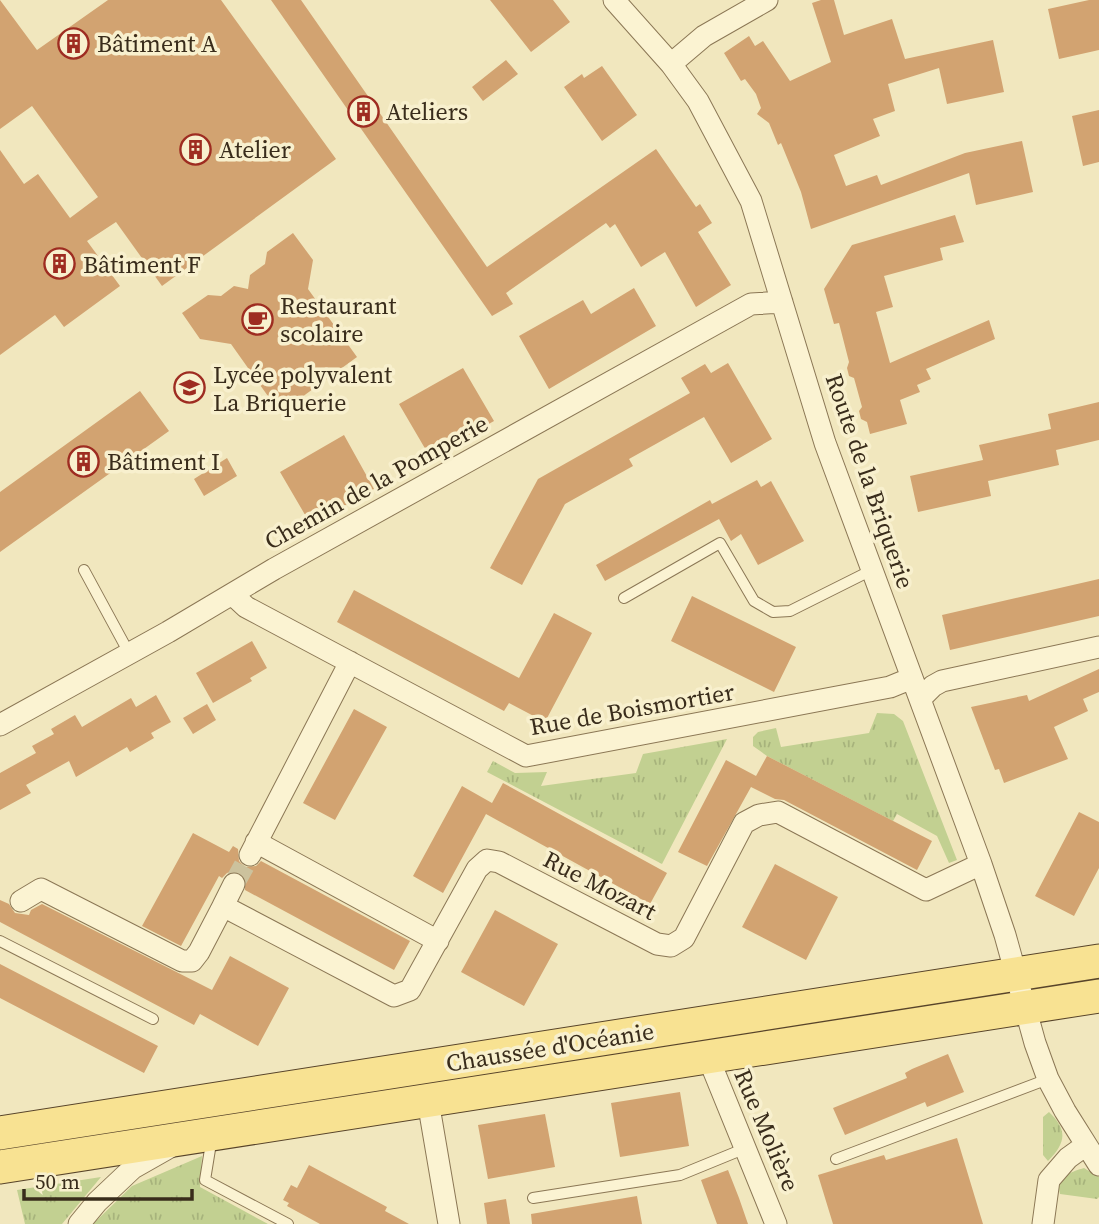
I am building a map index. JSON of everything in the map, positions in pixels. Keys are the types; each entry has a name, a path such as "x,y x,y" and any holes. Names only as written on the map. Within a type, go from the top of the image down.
{"main road":[{"name":"Chaussée d'Océanie","path":"0,1133 1099,961"},
{"name":"Chaussée d'Océanie","path":"0,1167 1099,996"}],"street":[{"name":"Route de la Briquerie","path":"614,0 671,64 698,101 751,201 825,443 981,864 1048,1079 1099,1164"},
{"path":"671,64 704,36 767,0"},
{"name":"Chemin de la Pomperie","path":"0,725 286,562 751,304 782,302"},
{"name":"Rue de Boismortier","path":"232,594 246,607 526,757 890,687 912,678"},
{"path":"920,699 942,681 1099,647"},
{"path":"350,662 253,849 438,941"},
{"name":"Rue Mozart","path":"223,906 394,996 410,990 477,869 487,860 499,862 657,944 671,946 684,938 744,823 759,815 778,813 926,890 981,864"},
{"path":"21,901 41,889 182,961 192,961 234,884"},
{"name":"Rue Molière","path":"708,1057 776,1224"},
{"path":"428,1101 449,1224"},
{"path":"79,1224 97,1202 133,1168 199,1136"},
{"path":"1043,1224 1049,1180 1068,1158 1086,1145"}],"lane":[{"path":"624,598 720,544 754,601 773,612 790,611 872,570"},
{"path":"84,570 129,653"},
{"path":"0,941 153,1019"},
{"path":"836,1159 1048,1079"},
{"path":"199,1136 205,1180 288,1224"},
{"path":"533,1198 680,1175 746,1148"}],"green space":[{"path":"877,713 894,714 903,721 957,860 949,863 937,836 897,814 893,821 767,756 753,746 753,737 758,732 776,728 781,747 869,733"},
{"path":"727,739 662,864 487,772 493,761 515,773 547,772 541,786 636,773 643,754"},
{"path":"1049,1112 1059,1125 1062,1136 1058,1148 1048,1161 1043,1155 1043,1117"},
{"path":"202,1156 200,1187 268,1224 93,1224 132,1186"},
{"path":"1084,1168 1099,1177 1099,1197 1097,1199 1060,1194 1062,1179"},
{"path":"101,1177 62,1224 25,1224 17,1190"}],"building":[{"name":"Atelier","path":"0,0 37,50 108,0 221,0 336,159 162,286 116,222 87,241 120,286 64,327 55,315 0,355 0,150 24,184 38,174 70,218 98,197 32,106 0,129"},
{"path":"271,0 301,0 487,267 656,149 696,207 700,204 712,223 698,232 731,285 696,307 665,252 641,267 615,224 610,228 606,223 506,293 513,304 492,316"},
{"path":"490,0 553,0 570,22 531,52"},
{"path":"834,0 844,35 892,19 905,59 993,40 1004,92 947,104 939,68 888,84 895,111 873,119 880,136 834,155 846,186 877,175 881,185 965,153 1022,141 1033,192 976,205 969,173 811,229 801,192 781,143 778,145 769,123 757,114 761,108 756,94 745,79 741,81 724,53 749,36 755,46 763,41 790,81 831,62 812,3"},
{"path":"1099,0 1099,50 1059,59 1048,9"},
{"path":"506,60 518,74 483,101 472,87"},
{"path":"602,66 637,115 602,141 564,87 582,74 584,78"},
{"path":"1099,110 1099,162 1083,166 1072,116"},
{"path":"955,215 964,242 940,248 943,260 884,276 893,307 876,312 890,363 989,320 995,339 926,369 931,379 917,385 920,392 900,400 907,424 870,434 867,422 861,419 859,411 862,407 854,378 849,376 849,362 839,323 834,324 824,289 852,245"},
{"name":"Restaurant scolaire","path":"293,233 313,260 308,289 357,357 280,413 231,344 200,339 182,313 208,295 221,296 234,286 248,289 250,275 265,264 267,252"},
{"path":"634,288 656,326 549,389 519,336 583,300 591,314"},
{"path":"728,363 772,439 731,463 704,417 629,459 633,466 565,504 522,585 490,568 538,479 690,393 681,378 705,364 711,373"},
{"path":"463,368 494,421 430,457 399,404"},
{"name":"Bâtiment I","path":"140,391 169,431 0,552 0,492"},
{"path":"1099,402 1099,440 1056,450 1059,465 988,481 991,496 918,512 910,476 983,460 979,445 1051,429 1048,414"},
{"path":"344,435 374,489 311,525 280,472"},
{"path":"227,458 237,476 204,496 194,479"},
{"path":"757,480 761,487 771,481 804,541 758,565 741,534 731,541 719,519 605,581 596,565 710,500 712,504"},
{"path":"1099,579 1099,616 950,650 942,615"},
{"path":"354,590 519,678 554,613 592,633 545,722 509,703 504,711 337,622"},
{"path":"692,596 796,647 774,692 671,641"},
{"path":"252,641 267,668 250,678 252,681 213,703 196,673"},
{"path":"1099,669 1099,692 1083,699 1088,711 1054,727 1068,759 1004,783 999,769 995,770 971,707 1027,695 1029,701"},
{"path":"156,695 171,722 151,733 154,738 130,752 127,747 76,777 69,761 26,785 31,793 0,810 0,773 36,753 32,746 54,734 51,729 75,715 82,727 131,698 136,707"},
{"path":"207,704 216,720 193,734 183,718"},
{"path":"354,709 387,727 335,820 303,803"},
{"path":"767,756 932,841 917,870 784,800 775,799 751,787 707,866 678,852 726,760 756,776"},
{"path":"503,783 667,873 650,904 486,814 443,893 413,876 462,786 492,803"},
{"path":"1079,812 1099,822 1099,868 1074,916 1035,896"},
{"path":"193,833 229,852 233,846 238,849 239,861 245,867 256,866 261,861 410,941 394,970 245,890 245,877 234,871 222,878 219,876 181,946 142,926"},
{"path":"775,864 838,897 806,960 742,927"},
{"path":"0,900 9,904 15,913 29,915 31,910 42,904 212,990 230,956 289,988 258,1046 200,1014 194,1025 0,922"},
{"path":"495,910 558,944 524,1006 461,972"},
{"path":"0,964 158,1046 144,1073 0,998"},
{"path":"948,1054 964,1092 927,1107 925,1102 845,1135 833,1108 907,1078 905,1073"},
{"path":"680,1092 689,1146 620,1157 611,1103"},
{"path":"545,1114 555,1167 488,1179 478,1125"},
{"path":"957,1138 983,1224 833,1224 818,1175 884,1155 886,1160"},
{"path":"309,1165 387,1207 385,1211 409,1224 320,1224 287,1206 289,1203 283,1200 291,1185 297,1188"},
{"path":"728,1170 748,1224 717,1224 701,1180"},
{"path":"637,1196 642,1224 532,1224 531,1214"},
{"path":"506,1199 510,1224 487,1224 484,1203"}],"tunnel":[{"path":"234,884 250,855"}],"place":[{"name":"Bâtiment A","path":"74,43"},
{"name":"Ateliers","path":"363,111"},
{"name":"Atelier","path":"196,149"},
{"name":"Bâtiment F","path":"60,264"},
{"name":"Restaurant scolaire","path":"257,319"},
{"name":"Lycée polyvalent La Briquerie","path":"190,388"},
{"name":"Bâtiment I","path":"84,461"}]}
